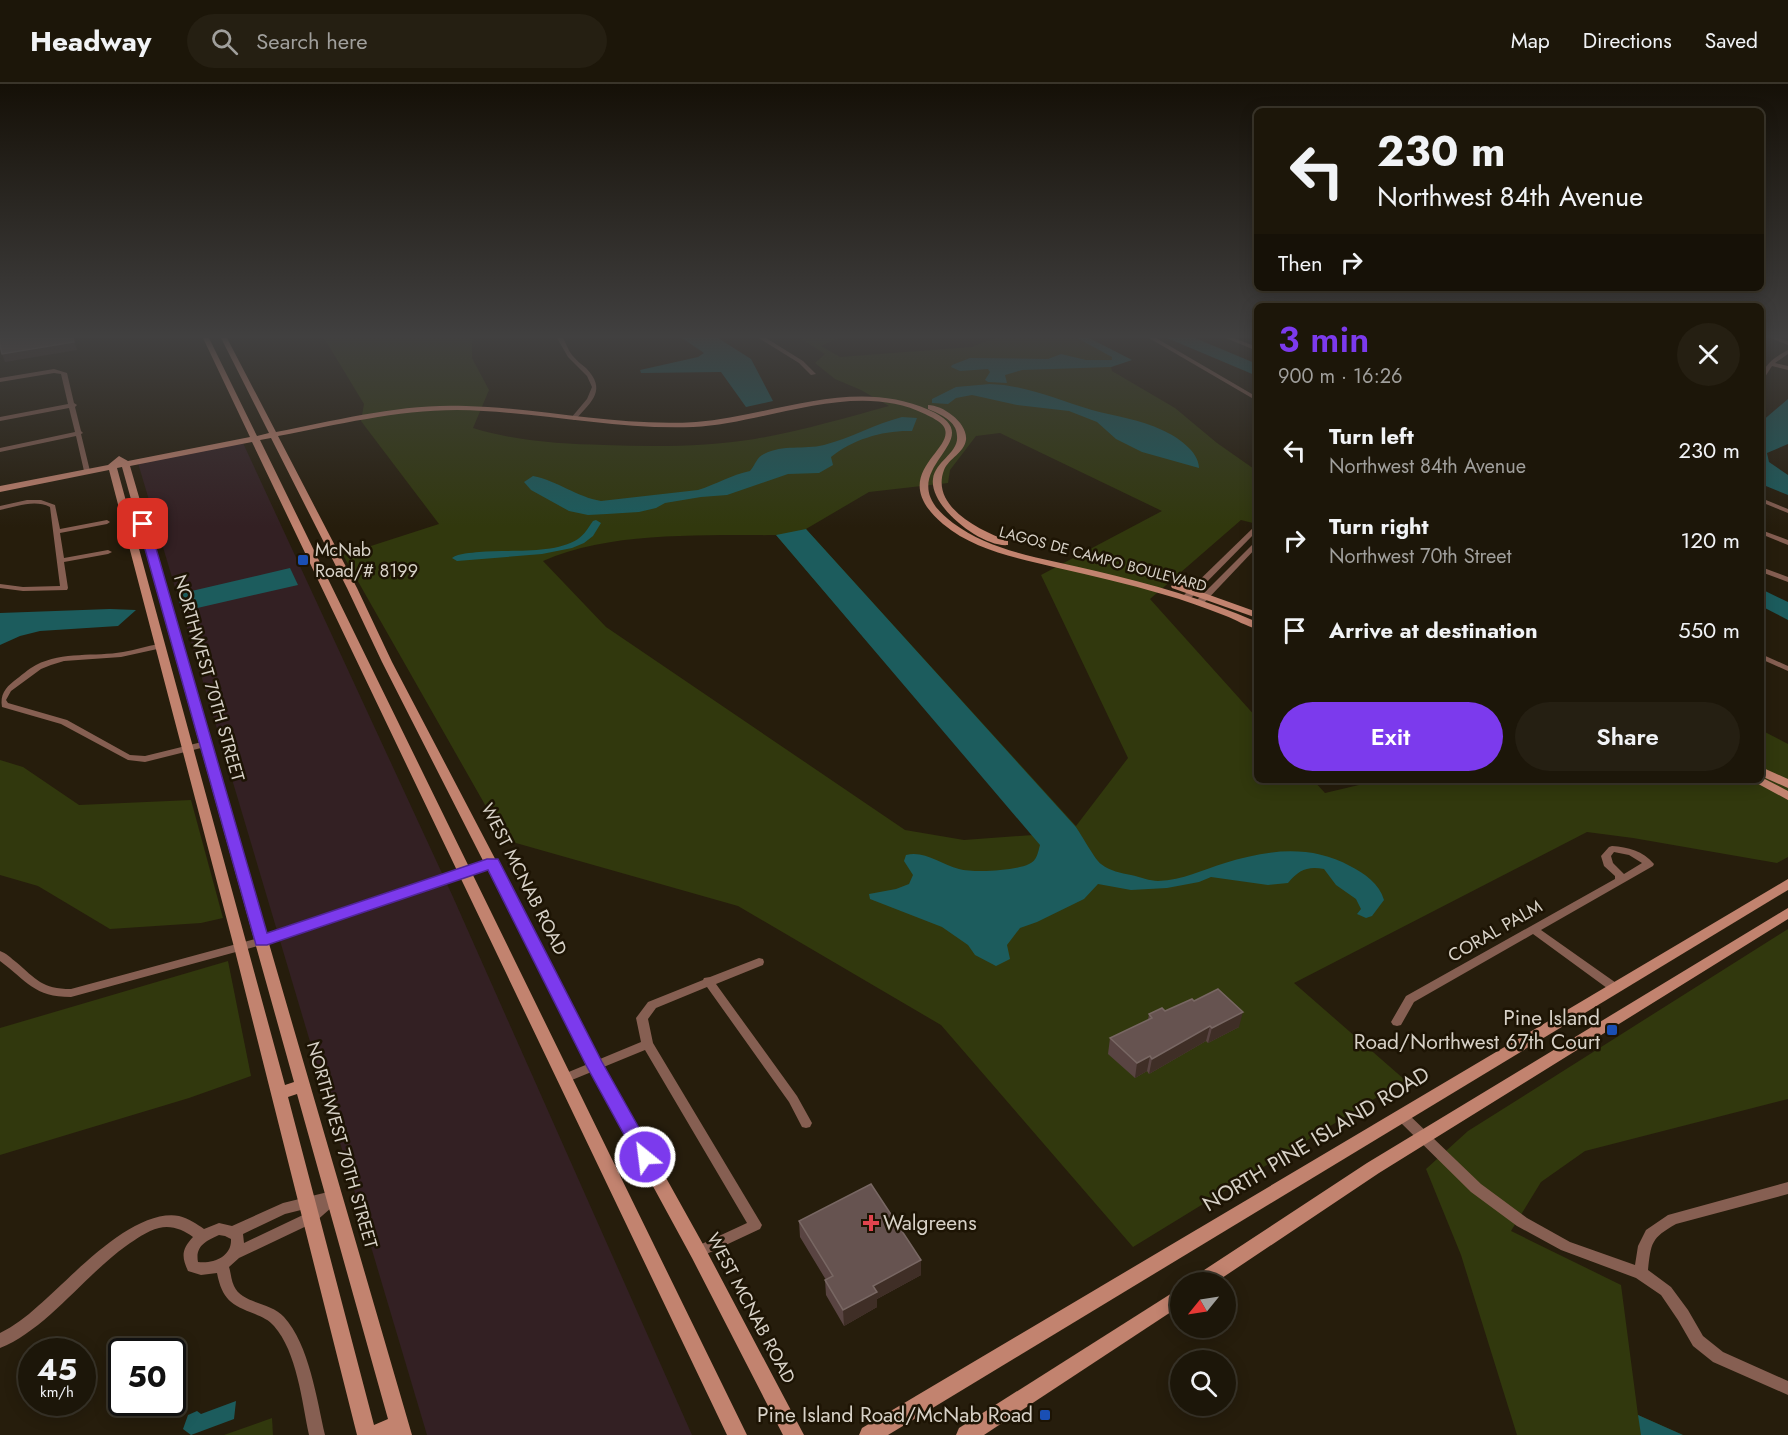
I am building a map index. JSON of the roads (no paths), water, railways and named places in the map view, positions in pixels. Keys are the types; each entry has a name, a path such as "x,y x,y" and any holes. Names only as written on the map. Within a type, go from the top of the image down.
{"street":[{"path":"73,401 86,468"},
{"path":"237,401 737,1435"},
{"name":"WEST MCNAB ROAD","path":"256,401 352,588 387,662 595,1065 698,1252 794,1435"},
{"path":"576,416 589,401"},
{"name":"LAGOS DE CAMPO BOULEVARD","path":"576,416 695,419 727,416 805,401"},
{"name":"LAGOS DE CAMPO BOULEVARD","path":"86,468 253,436 371,410 422,404 466,403 637,424 695,424 732,420 836,401"},
{"name":"LAGOS DE CAMPO BOULEVARD","path":"869,401 893,402 926,412 947,428 949,438 924,475 923,488 927,500 937,514 970,537 1015,554 1191,594"},
{"name":"LAGOS DE CAMPO BOULEVARD","path":"912,401 937,409 960,427 962,438 960,446 941,466 938,476 941,499 950,511 981,532 1020,547 1191,594 1254,614"},
{"path":"0,419 74,405"},
{"path":"0,450 80,433"},
{"name":"NORTHWEST 70TH STREET","path":"119,463 159,646 241,947 367,1435"},
{"name":"NORTHWEST 70TH STREET","path":"119,463 206,744 401,1429"},
{"path":"0,483 86,468"},
{"path":"0,489 86,468"},
{"path":"1764,501 1788,511"},
{"path":"0,508 30,502 48,502 53,506 64,588 23,589 0,586"},
{"path":"56,532 106,522"},
{"path":"1191,594 1254,530"},
{"path":"1764,533 1788,543"},
{"path":"1203,598 1254,546"},
{"path":"60,561 108,552"},
{"path":"1764,570 1788,580"},
{"name":"LAGOS DE CAMPO BOULEVARD","path":"1203,598 1254,624"},
{"path":"159,646 121,655 64,659 48,663 38,667 8,690 2,700 5,705 64,722 128,757 145,759 206,744"},
{"path":"1764,657 1788,669"},
{"path":"1764,772 1788,784"},
{"path":"1763,783 1788,796"},
{"path":"3,960 44,991 54,994 71,993 261,941 492,863"},
{"name":"CORAL PALM","path":"1397,1022 1410,999 1620,880"},
{"name":"NORTH PINE ISLAND ROAD","path":"869,1435 1788,884"},
{"path":"1216,1272 1373,1168 1788,913"},
{"path":"1534,930 1614,988"},
{"path":"698,1252 755,1225 647,1044 642,1018 652,1005 759,962"},
{"path":"708,981 794,1098 806,1123"},
{"path":"563,1079 647,1044"},
{"path":"278,1094 303,1085"},
{"path":"1402,1116 1476,1188 1522,1222 1566,1246 1641,1273 1665,1291 1683,1315 1698,1341 1718,1357 1788,1388"},
{"path":"1641,1273 1646,1238 1656,1227 1673,1219 1788,1188"},
{"path":"334,1197 310,1218 234,1254 222,1265 207,1270 200,1269 190,1262 192,1248 203,1236 219,1229 233,1232 283,1209 334,1197"},
{"path":"0,1341 14,1335 36,1318 108,1252 139,1230 161,1222 178,1222 203,1236"},
{"path":"233,1232 238,1241 234,1254"},
{"path":"222,1265 228,1290 243,1304 263,1310 279,1321 292,1346 306,1383 317,1435"},
{"path":"966,1435 1170,1302"},
{"path":"376,1435 401,1429"}],"water":[{"path":"742,401 773,401 746,407"},
{"path":"932,401 952,401 948,404 932,403"},
{"path":"999,401 1064,401 1137,421 1174,436 1186,445 1195,456 1199,468 1142,452 1116,439 1097,422 1069,411"},
{"path":"1788,401 1788,444 1767,453 1769,462 1788,475 1788,495 1764,485 1764,419"},
{"path":"902,417 917,418 912,431 880,434 849,445 831,457 833,465 819,473 788,474 727,495 665,503 639,512 588,515 569,511 531,490 524,482 533,476 601,501 698,490 750,471 759,457 771,451 824,445"},
{"path":"806,529 1075,826 1095,858 1104,866 1158,881 1184,877 1256,855 1288,851 1304,852 1335,859 1356,869 1375,884 1384,900 1372,916 1366,918 1357,914 1361,909 1356,899 1336,885 1324,869 1318,868 1304,870 1288,883 1268,885 1211,877 1199,882 1167,888 1131,890 1098,884 1084,899 1020,928 1007,945 1010,959 996,966 975,955 968,945 942,927 870,899 869,894 909,884 913,875 904,861 906,855 919,854 959,869 994,871 1032,863 1040,845 776,535"},
{"path":"290,568 298,585 193,609 179,602 183,593"},
{"path":"1764,590 1788,602 1788,620 1764,608"},
{"path":"136,610 118,626 40,631 20,636 0,645 0,613"},
{"path":"236,1401 234,1419 191,1435 183,1429 188,1415 197,1411 201,1414"},
{"path":"1638,1415 1683,1435 1641,1435"}],"waterway":[{"path":"457,558 556,550 580,541 590,534 596,523"}],"place":[{"name":"McNab Road/# 8199","path":"303,560"},
{"name":"Pine Island Road/Northwest 67th Court","path":"1612,1030"},
{"name":"Walgreens","path":"871,1223"},
{"name":"Pine Island Road/McNab Road","path":"1045,1415"}]}
